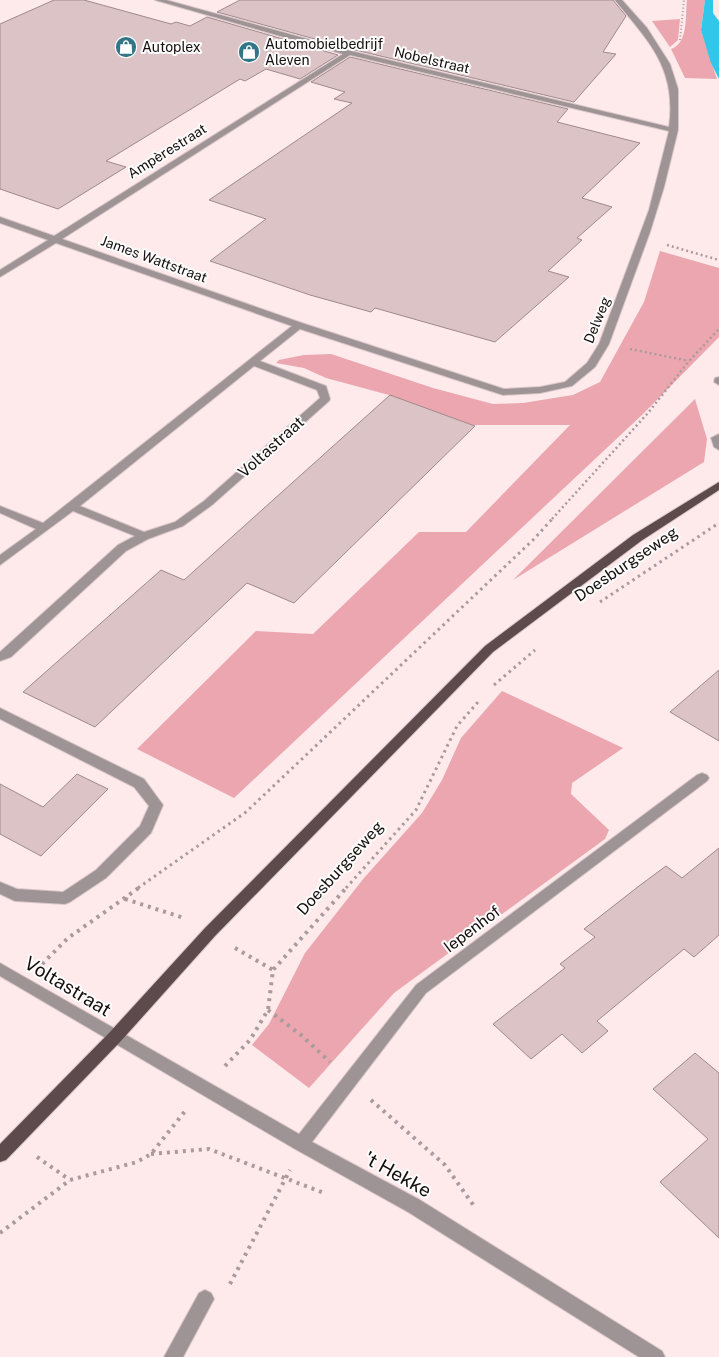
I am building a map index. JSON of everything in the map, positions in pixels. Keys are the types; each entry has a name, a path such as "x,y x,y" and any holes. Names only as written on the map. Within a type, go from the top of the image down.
{"main road":[{"name":"Doesburgseweg","path":"0,1155 114,1037 210,932 489,649 637,538 719,485"}],"street":[{"name":"Nobelstraat","path":"158,0 349,53 674,130"},
{"name":"Delweg","path":"299,325 503,392 540,390 568,384 591,365 604,344 645,238 656,204 674,130 674,88 658,48 640,23 618,0"},
{"name":"Ampèrestraat","path":"0,274 349,53"},
{"name":"James Wattstraat","path":"0,220 299,325"},
{"path":"0,561 72,507 299,325"},
{"name":"Voltastraat","path":"0,657 7,654 122,548 144,536 178,524 208,503 325,399 322,388 252,362"},
{"path":"719,437 716,438 719,447"},
{"path":"72,507 144,536"},
{"path":"0,509 44,528"},
{"path":"0,713 139,783 156,806 146,829 101,874 65,898 15,895 0,888"},
{"name":"Iepenhof","path":"301,1144 348,1080 421,989 702,778"},
{"name":"Voltastraat","path":"0,969 114,1037"},
{"name":"'t Hekke","path":"114,1037 414,1206 656,1357"},
{"path":"173,1357 205,1299"}],"path":[{"path":"658,48 672,47 679,43 684,0"},
{"path":"645,238 719,260"},
{"path":"23,982 68,938 246,812 534,539 648,413 688,361 719,329"},
{"path":"604,344 688,361"},
{"name":"Doesburgseweg","path":"599,603 719,523"},
{"path":"487,691 537,648"},
{"name":"Doesburgseweg","path":"0,1233 70,1180 137,1162 151,1154 204,1088 250,1040 268,1010 273,970 416,810 457,726 481,698"},
{"path":"268,1010 301,1035 348,1080 444,1165 479,1213"},
{"path":"205,1299 225,1292 286,1179 301,1144"},
{"path":"151,1154 209,1149 332,1196"}],"shaded area":[{"path":"687,0 705,0 701,30 717,79 685,78 671,49 677,46 683,35"},
{"path":"680,19 678,40 670,47 652,21"},
{"path":"660,251 719,268 719,337 644,413 234,798 137,749 256,631 313,634 419,532 466,532 570,425 472,425 389,395 326,378 304,368 276,363 279,360 304,355 331,354 433,388 493,404 523,403 573,395 600,382 644,302"},
{"path":"695,399 707,439 704,462 513,580"},
{"path":"502,691 623,748 572,783 571,794 609,830 605,839 394,993 309,1088 252,1045 269,1024 305,953 364,878 422,813 442,780 461,738"}],"water":[{"path":"705,0 713,0 713,13 719,21 719,79 711,63 701,30"}],"building":[{"path":"54,0 84,0 171,24 176,22 190,26 207,17 338,55 300,79 266,69 245,81 240,79 106,161 126,167 58,209 0,189 0,24"},
{"path":"240,0 613,0 626,16 603,52 616,54 574,102 351,49 217,12"},
{"path":"350,57 568,109 557,122 640,143 582,198 612,207 577,238 582,240 548,271 569,277 495,342 375,308 371,312 310,295 210,261 266,219 209,200 352,103 334,99 345,92 311,82"},
{"path":"390,395 475,426 294,603 247,583 95,727 23,692 161,570 184,580"},
{"path":"719,670 719,741 670,712"},
{"path":"77,774 108,789 41,856 0,834 0,784 43,807"},
{"path":"719,848 719,935 694,957 684,949 597,1021 608,1031 582,1053 562,1034 531,1059 493,1024 565,968 560,964 595,937 584,929 639,886 666,866 682,878"},
{"path":"695,1053 719,1073 719,1238 660,1182 708,1139 653,1089"}],"place":[{"name":"Autoplex","path":"126,47"},
{"name":"Automobielbedrijf Aleven","path":"249,52"}]}
